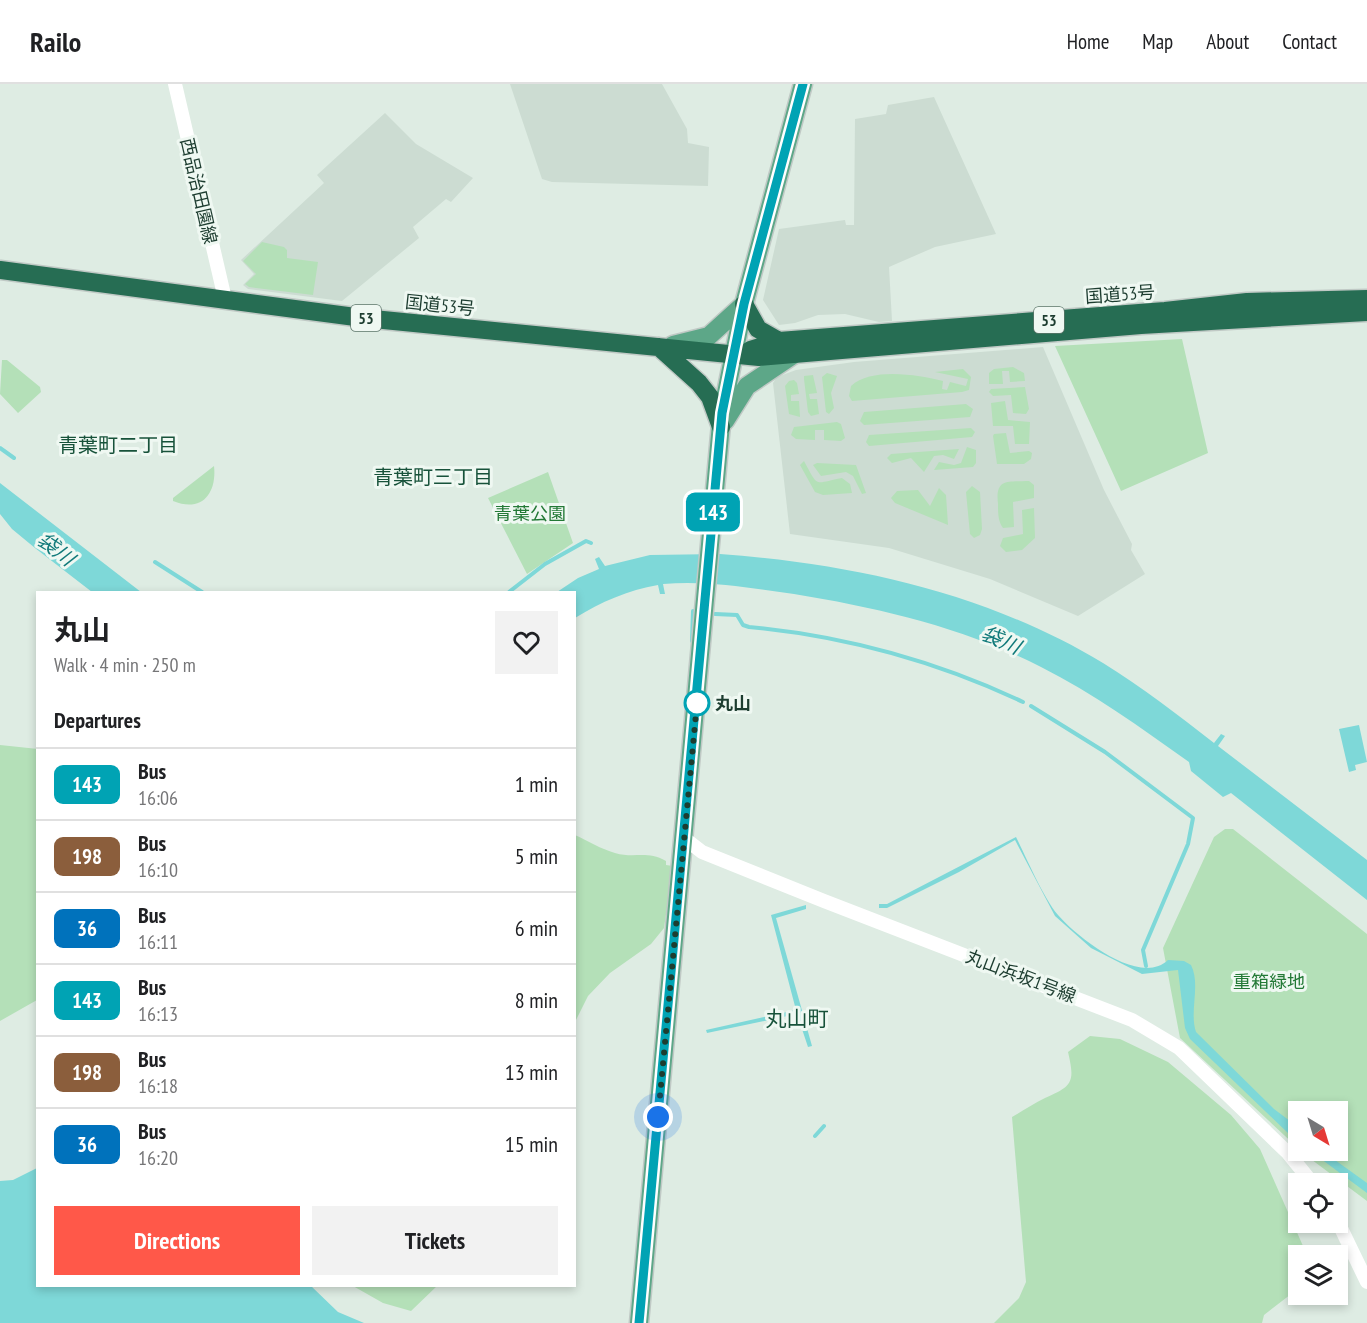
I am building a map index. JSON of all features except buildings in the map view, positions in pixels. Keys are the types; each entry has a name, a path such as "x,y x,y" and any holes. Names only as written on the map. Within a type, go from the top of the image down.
{"highway":[{"name":"国道53号","path":"0,270 363,318 759,357 1365,306"},
{"name":"国道53号","path":"734,354 779,341 1165,311 1247,302 1365,306"},
{"path":"744,304 755,325 779,341"},
{"path":"659,347 710,396 721,427"}],"main road":[{"path":"639,1323 708,592 710,542 721,427 744,304 803,84"},
{"path":"659,347 689,343 709,336 744,304"},
{"path":"721,427 747,386 793,355"}],"street":[{"name":"西品治田園線","path":"175,84 225,298"},
{"name":"丸山浜坂1号線","path":"684,838 702,852 1132,1020 1179,1048 1288,1153 1304,1173"},
{"path":"1343,1233 1367,1282"}],"shaded area":[{"path":"510,84 662,84 687,129 688,143 709,147 708,186 552,182 542,179"},
{"path":"934,97 996,234 935,247 889,267 892,321 879,322 845,314 818,315 795,323 779,325 763,300 779,229 845,220 846,225 854,225 855,119 886,114 888,105"},
{"path":"385,113 416,144 473,178 451,202 446,199 413,227 419,238 342,301 248,289 243,285 254,274 241,260 324,183 317,175"},
{"path":"1043,347 1104,490 1132,544 1131,550 1145,574 1078,616 990,579 889,548 790,534 773,383 777,377 796,370 854,362"}],"green space":[{"path":"262,242 284,247 287,250 287,258 318,262 313,295 249,287 245,284 256,274 243,261"},
{"path":"1182,339 1208,453 1121,491 1055,346"},
{"path":"2,360 7,360 40,387 41,392 18,413 0,394"},
{"path":"1013,367 1024,373 1025,381 1010,382 1009,371 1002,371 1003,384 989,384 989,373 994,369"},
{"path":"963,369 971,377 969,390 962,392 852,401 849,396 851,386 860,380 883,374 908,375 943,381 942,389 947,390 950,382 966,386 968,379 935,372"},
{"path":"827,373 837,376 831,393 834,408 829,414 826,412 822,377"},
{"path":"813,375 817,393 809,394 810,399 817,399 819,414 811,416 808,412 804,376"},
{"path":"794,380 797,383 799,394 791,395 791,401 799,401 800,417 789,414 785,386 789,381"},
{"path":"1025,387 1029,409 1026,414 1013,413 1011,395 993,396 989,392 991,389"},
{"path":"1005,401 1008,420 1030,422 1029,444 1015,444 1013,426 993,426 991,403"},
{"path":"966,404 973,409 970,417 864,425 860,421 864,412"},
{"path":"837,422 841,424 845,438 841,441 824,440 824,430 815,430 815,440 796,439 791,435 794,427"},
{"path":"971,428 975,432 972,437 869,446 866,442 869,435"},
{"path":"1006,433 1010,453 1029,451 1032,453 1031,459 1024,464 997,464 993,436"},
{"path":"967,447 976,450 976,463 973,467 934,470 939,462 954,465 961,463"},
{"path":"959,449 954,459 943,455 934,456 924,472 911,458 892,463 887,458 891,454"},
{"path":"804,461 818,482 842,478 850,484 852,493 823,495 815,492 800,465"},
{"path":"817,463 856,465 866,493 862,494 853,476 846,472 821,476 813,465"},
{"path":"214,466 213,485 206,498 192,504 173,501 173,498"},
{"name":"青葉公園","path":"548,472 573,543 527,574 488,498"},
{"path":"1029,481 1034,485 1034,498 1013,502 1014,527 1003,528 999,520 998,490 1004,483"},
{"path":"972,486 980,492 982,529 980,535 974,538 970,534 966,492"},
{"path":"939,488 946,495 948,525 895,503 891,498 897,491 918,490 930,506"},
{"path":"1034,508 1035,538 1022,550 1006,552 1000,546 1003,538 1023,534 1022,510"},
{"path":"0,745 36,749 36,1001 0,1021"},
{"name":"重箱緑地","path":"1225,829 1233,829 1367,934 1367,1201 1348,1187 1348,1173 1329,1173 1313,1161 1348,1161 1348,1101 1288,1101 1288,1139 1180,1038 1163,948 1214,837"},
{"path":"576,835 615,853 652,856 666,861 666,865 673,866 664,928 651,944 610,973 588,996 576,1020"},
{"path":"1090,1036 1120,1039 1168,1062 1231,1115 1260,1149 1288,1212 1288,1233 1297,1233 1303,1245 1288,1245 1288,1296 1264,1315 1262,1323 994,1323 1019,1298 1026,1282 1012,1117 1061,1090 1070,1082 1068,1052"},
{"path":"355,1287 436,1287 411,1311 383,1303"}],"water":[{"name":"袋川","path":"0,483 140,591 91,591 12,529 0,514"},
{"name":"袋川","path":"720,554 820,565 869,574 966,600 1059,639 1132,682 1214,743 1221,734 1225,736 1218,746 1367,860 1367,900 1231,793 1223,797 1191,771 1189,762 1116,712 1041,667 981,641 889,613 794,594 728,585 663,584 665,594 660,594 658,585 647,587 615,597 576,617 576,591 558,591 578,578 599,569 595,559 599,557 605,566 650,555"},
{"path":"1359,725 1367,762 1355,765 1356,770 1349,772 1339,729"},
{"path":"1016,837 1052,907 1080,936 1126,964 1142,968 1156,967 1168,960 1184,961 1191,965 1195,981 1194,1024 1196,1032 1274,1109 1288,1120 1288,1133 1190,1039 1185,1028 1178,970 1142,974 1091,948 1055,916 1015,840 959,872 887,908 879,908 879,904 887,904"},
{"path":"806,905 806,909 776,918 812,1046 808,1047 797,1014 707,1033 706,1030 796,1010 771,915"},
{"path":"1324,1161 1336,1161 1367,1183 1367,1193 1348,1179 1348,1173 1340,1173"},
{"path":"36,1168 36,1287 312,1287 338,1312 364,1323 0,1323 0,1181 13,1180"}],"waterway":[{"path":"0,448 14,458"},
{"path":"510,591 545,564 586,541 591,543"},
{"path":"155,562 200,591"},
{"path":"692,641 693,611"},
{"path":"715,614 737,615 743,625 749,627 820,637 889,652 957,674 1023,702"},
{"path":"1031,706 1105,752 1193,818 1188,844 1143,950 1146,966"},
{"path":"815,1136 824,1126"}],"bus line":[{"name":"143","path":"639,1323 708,592 710,542 722,413 744,304 803,84"}],"place":[{"name":"丸山","path":"697,703"}],"district":[{"name":"青葉町二丁目","path":"118,445"},
{"name":"青葉町三丁目","path":"433,477"},
{"name":"丸山町","path":"797,1018"}],"route":[{"path":"658,1117 697,703"}]}
